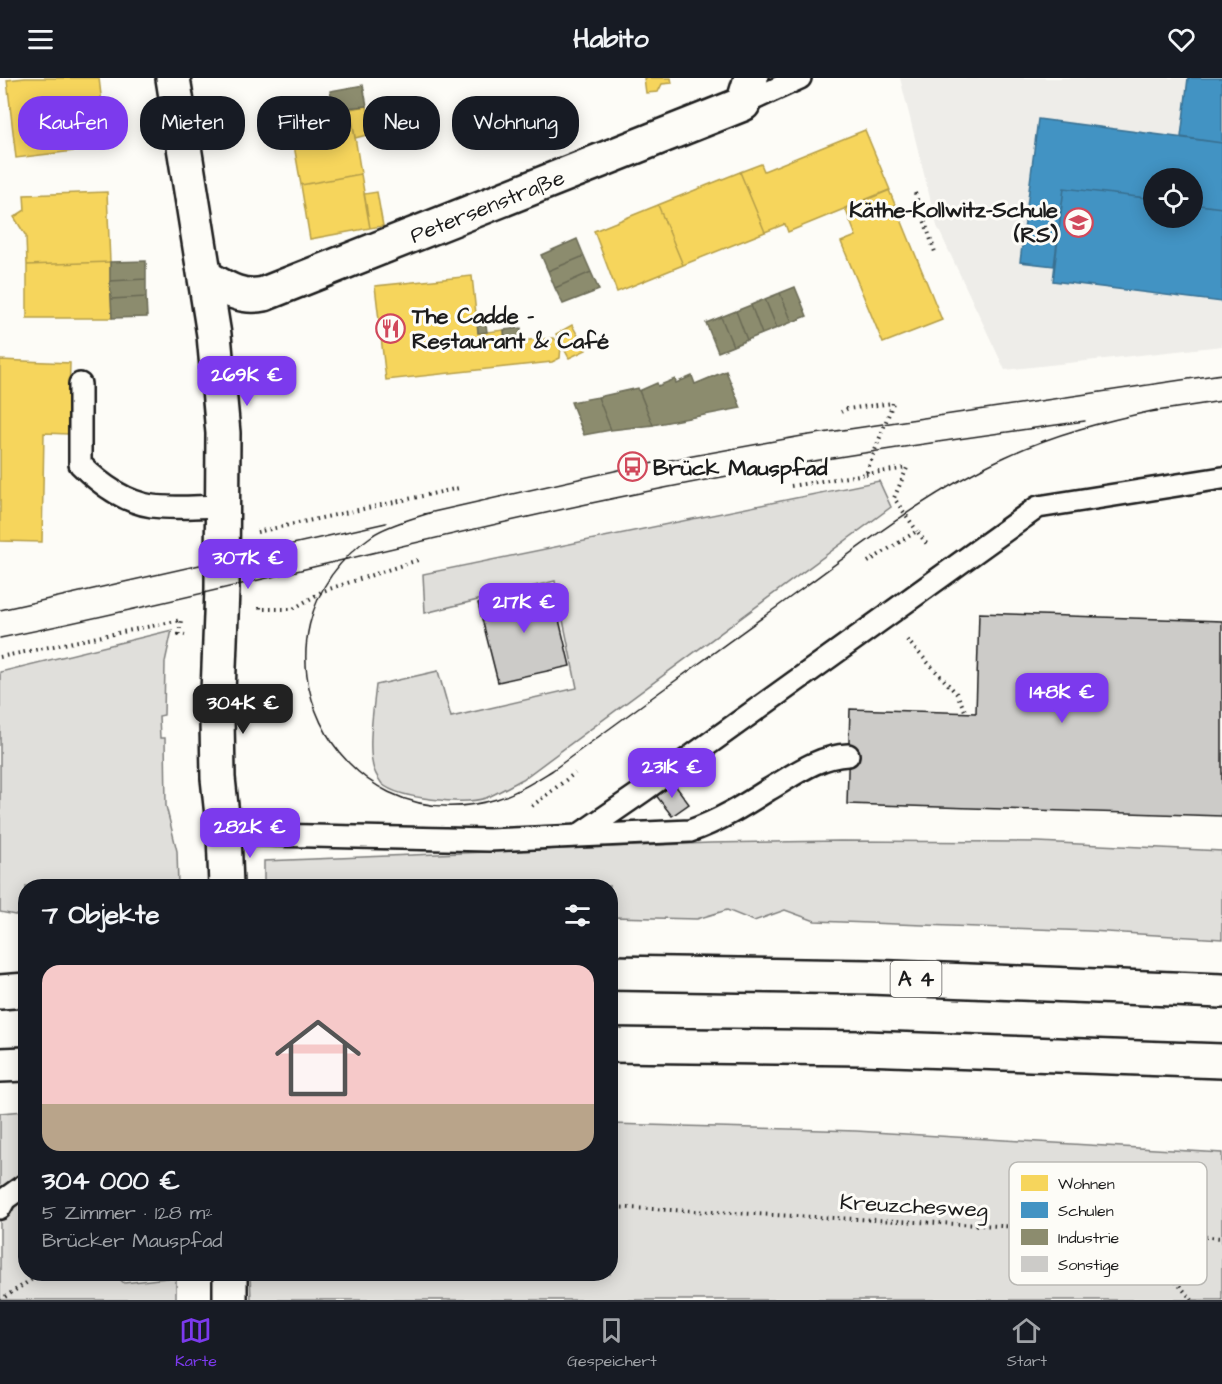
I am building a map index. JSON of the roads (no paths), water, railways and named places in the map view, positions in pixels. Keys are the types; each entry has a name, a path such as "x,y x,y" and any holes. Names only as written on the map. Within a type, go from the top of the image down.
{"main road":[{"path":"173,78 206,277 223,433 221,637 217,719 218,778 226,879"},
{"name":"Petersenstraße","path":"206,277 235,294 245,296 264,294 747,91"},
{"name":"A 4","path":"618,973 870,977 1222,991"},
{"path":"0,992 18,991"},
{"path":"618,1045 864,1048 1222,1061"},
{"path":"0,1065 18,1064"},
{"path":"230,1281 230,1300"}],"lane":[{"path":"747,91 800,78"},
{"path":"80,384 80,464 96,480 119,495 152,506 223,506"},
{"path":"579,835 1038,507 1222,478"},
{"path":"224,834 489,840 690,831 723,818 804,768 825,758 848,755"},
{"path":"0,1208 5,1199 18,1190"}],"tram line":[{"path":"424,514 632,467 802,436 1222,374"},
{"path":"1150,412 1222,401"},
{"path":"432,512 373,535 331,576 310,624 307,675 321,722 349,763 389,792 439,806 497,799 519,790 553,770 876,535 926,501 978,470 1023,449 1061,435 1157,410"},
{"path":"0,638 635,494 803,463 1085,421"},
{"path":"0,610 386,523"}],"place":[{"name":"Käthe-Kollwitz-Schule (RS)","path":"1079,222"},
{"name":"The Cadde - Restaurant & Café","path":"391,328"},
{"name":"Brück Mauspfad","path":"632,467"}]}
